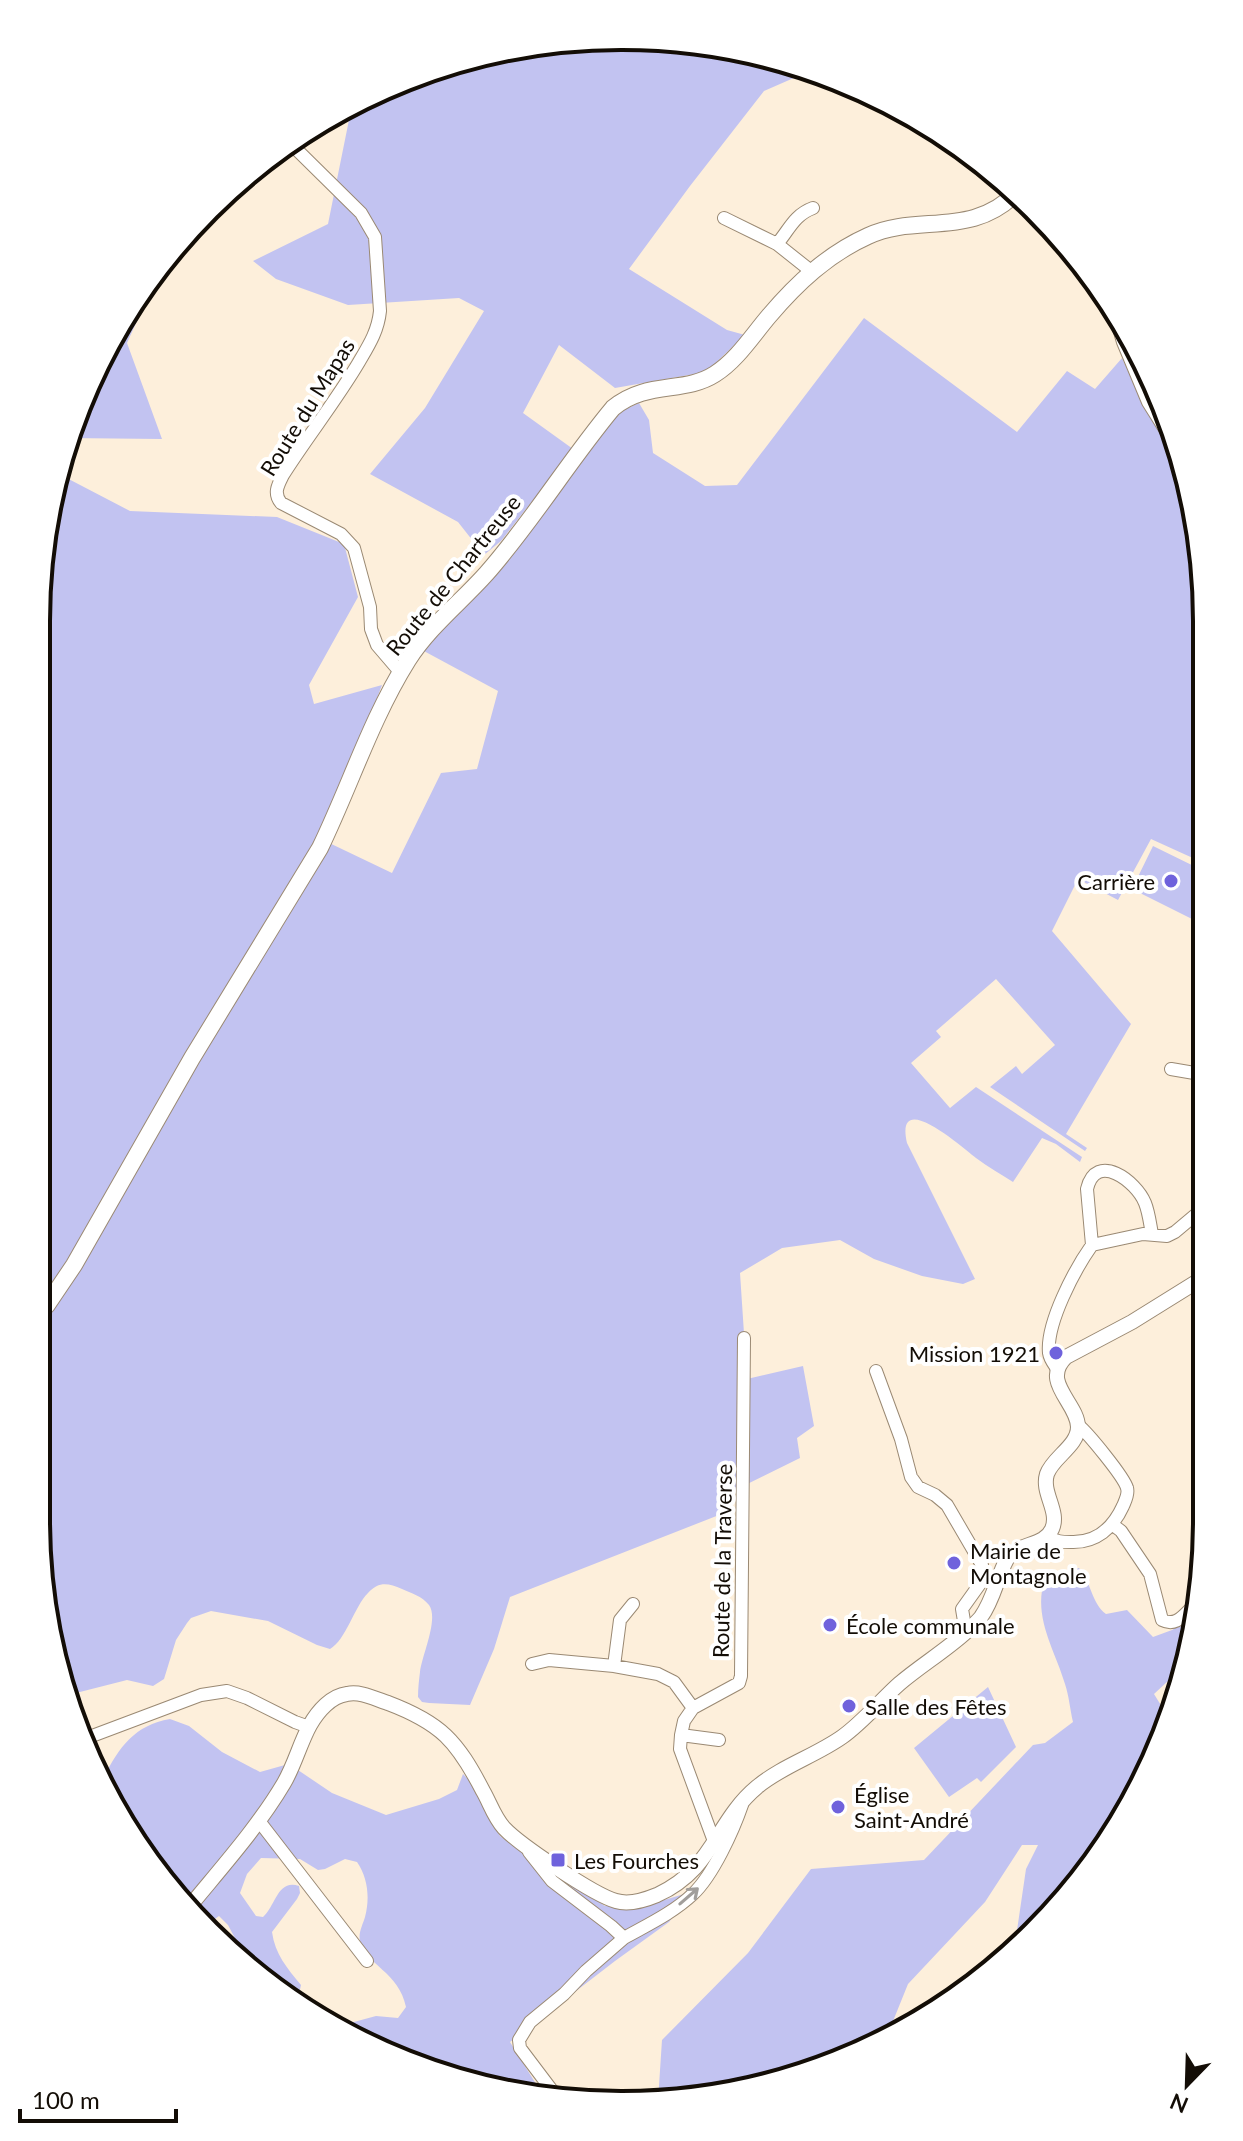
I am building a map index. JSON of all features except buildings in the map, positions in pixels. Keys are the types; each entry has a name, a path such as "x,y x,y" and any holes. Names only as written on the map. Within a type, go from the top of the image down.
{"main road":[{"name":"Route de Chartreuse","path":"50,1301 320,848 368,735 401,673 428,633 507,547 613,408 640,392 702,380 721,370 811,271 871,234 886,229 960,222 998,208 1007,200"}],"street":[{"name":"Route du Mapas","path":"298,151 361,213 375,237 380,311 370,343 343,389 283,475 277,494 281,503 341,534 354,548 377,645 401,673"},
{"path":"777,244 795,218 813,208"},
{"path":"724,218 777,244 811,271"},
{"path":"1138,379 1150,405"},
{"path":"1171,1069 1193,1073"},
{"path":"1058,1370 1049,1353 1054,1319 1092,1245 1089,1181 1100,1171 1110,1171 1134,1185 1145,1204 1152,1234"},
{"path":"1092,1245 1143,1234 1159,1236 1175,1232 1193,1217"},
{"path":"1048,1536 1060,1542 1095,1538 1113,1525 1126,1500 1127,1487 1088,1432 1078,1425 1058,1383 1060,1364 1066,1357 1132,1322 1193,1284"},
{"name":"Route de la Traverse","path":"693,1708 739,1683 741,1676 744,1338"},
{"path":"876,1371 901,1439 911,1477 918,1487 947,1505 982,1565 982,1581 962,1609 969,1629"},
{"path":"195,1900 259,1821 291,1770 309,1727 329,1702 352,1693 365,1695 422,1718 444,1733 468,1762 503,1827 521,1843 603,1896 627,1903 651,1897 686,1878 699,1865 743,1801 756,1788 846,1734 900,1683 976,1623 987,1607 1010,1555 1022,1546 1048,1536 1055,1521 1046,1489 1047,1474 1073,1441 1078,1425"},
{"path":"1113,1525 1121,1531 1150,1574 1162,1620 1168,1623 1177,1621 1185,1614"},
{"path":"614,1666 620,1620 633,1604"},
{"path":"532,1664 549,1660 614,1666 665,1676 674,1682 693,1708 684,1721 680,1749 715,1844"},
{"path":"93,1736 201,1695 227,1691 309,1727"},
{"path":"681,1735 719,1740"},
{"path":"549,2086 520,2048 522,2033 530,2022 624,1938 665,1915 696,1891 734,1827 743,1801"},
{"path":"259,1821 367,1961"},
{"path":"521,1843 552,1881 624,1938"}],"shaded area":[{"path":"622,50 696,55 796,77 764,91 629,269 727,330 745,335 706,372 615,388 559,345 523,413 573,449 501,541 484,555 458,522 370,474 425,408 484,311 459,298 348,305 276,279 253,261 328,224 349,120 438,80 510,61 584,51"},
{"path":"140,314 127,343 162,439 80,438 109,369"},
{"path":"864,318 1017,432 1067,371 1095,389 1122,358 1143,404 1161,432 1182,510 1192,584 1193,858 1151,839 1118,900 1078,879 1052,931 1131,1024 1066,1134 1087,1148 1085,1151 990,1087 1016,1066 1022,1074 1055,1045 996,979 936,1031 941,1037 911,1063 950,1108 976,1087 1082,1157 1080,1162 1056,1144 1042,1138 1013,1182 932,1126 911,1120 906,1127 907,1143 975,1279 963,1284 922,1276 874,1259 840,1240 782,1248 740,1273 747,1379 803,1366 814,1426 797,1438 800,1458 731,1492 719,1515 510,1597 494,1649 470,1705 422,1702 418,1697 432,1611 420,1597 388,1584 376,1586 368,1593 341,1638 330,1649 268,1621 211,1611 191,1618 187,1623 176,1640 164,1679 153,1686 127,1680 77,1693 55,1594 50,1520 50,622 55,547 68,479 130,511 277,517 344,544 358,597 309,685 314,704 382,685 323,840 392,873 441,773 477,769 498,691 422,650 562,488 613,420 622,411 639,403 649,420 653,453 705,486 737,485"},
{"name":"Carrière","path":"1153,846 1193,866 1193,920 1132,889"},
{"path":"1079,1568 1101,1610 1106,1614 1127,1610 1153,1637 1183,1623 1170,1679 1154,1694 1162,1706 1134,1772 1097,1837 1075,1867 1017,1932 1026,1869 1038,1845 1022,1845 985,1902 908,1984 893,2022 874,2032 805,2061 769,2072 659,2090 662,2040 748,1953 811,1869 924,1860 1033,1745 1045,1743 1073,1722 1041,1606 1045,1579"},
{"path":"988,1687 1016,1747 981,1782 977,1778 949,1797 914,1748"},
{"path":"170,1719 189,1726 222,1752 260,1772 292,1766 332,1793 386,1815 439,1799 457,1790 463,1774 472,1783 500,1836 605,1906 651,1904 694,1891 669,1922 510,2042 536,2084 474,2072 438,2061 352,2023 376,2016 398,2018 406,2007 397,1985 369,1957 360,1941 368,1895 364,1875 357,1862 345,1859 318,1870 300,1859 261,1858 247,1874 240,1893 256,1916 263,1917 286,1886 299,1886 297,1899 272,1932 286,1967 301,1985 300,1992 237,1942 219,1916 213,1920 168,1867 146,1837 108,1770 130,1739 158,1722"}],"place":[{"name":"Carrière","path":"1171,881"},
{"name":"Mission 1921","path":"1056,1353"},
{"name":"Mairie de Montagnole","path":"954,1563"},
{"name":"École communale","path":"830,1625"},
{"name":"Salle des Fêtes","path":"849,1706"},
{"name":"Église Saint-André","path":"838,1807"},
{"name":"Les Fourches","path":"558,1860"}]}
